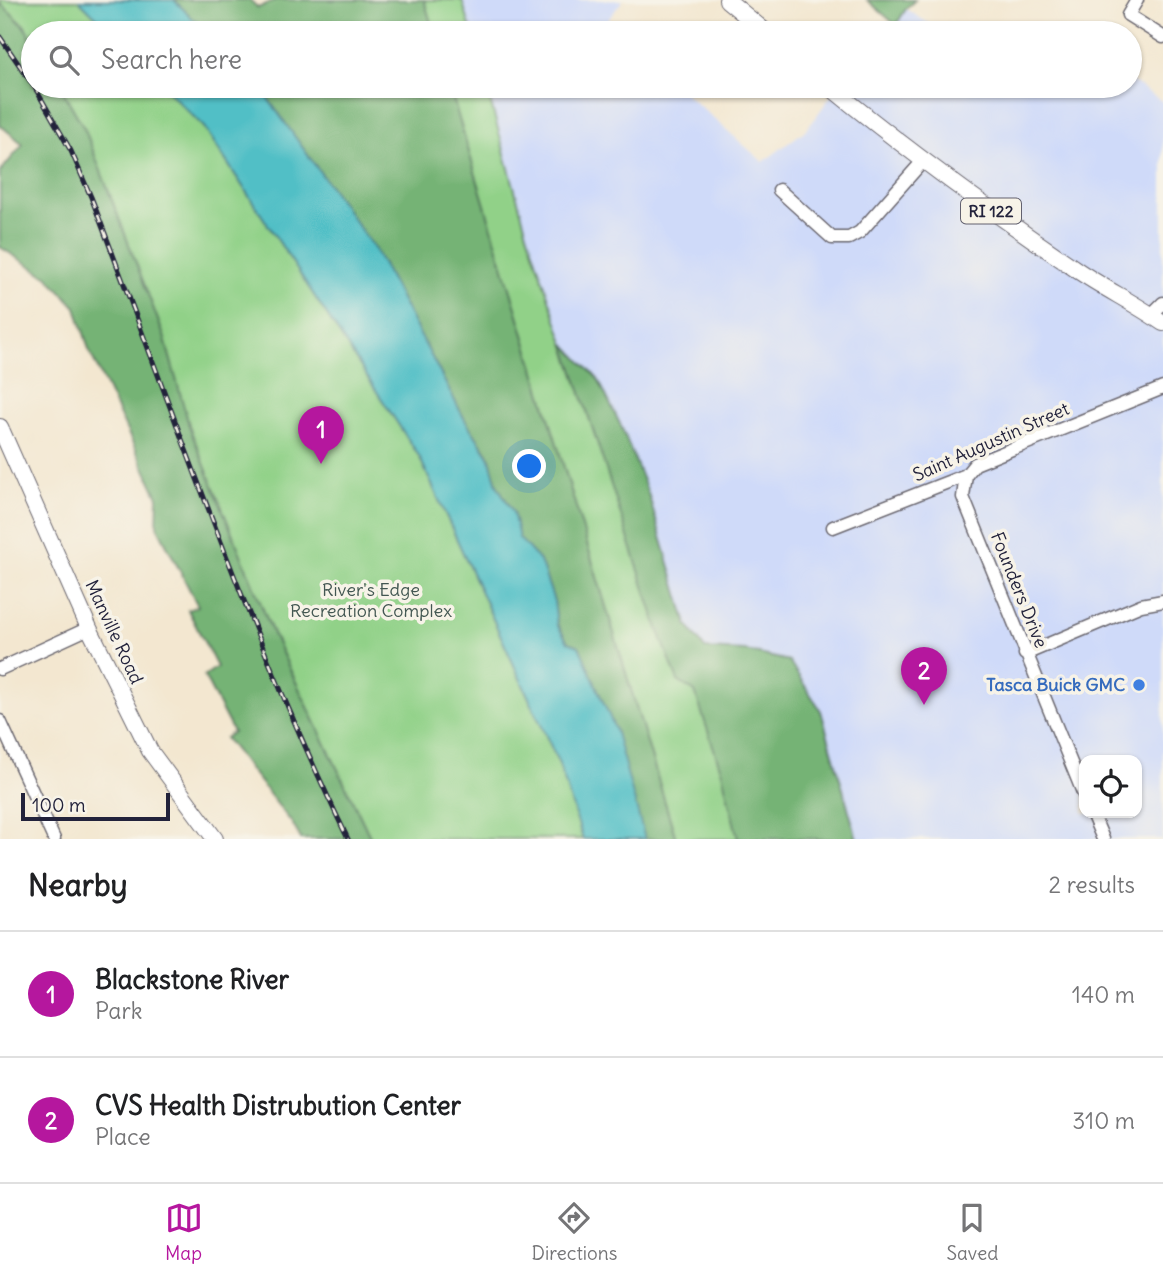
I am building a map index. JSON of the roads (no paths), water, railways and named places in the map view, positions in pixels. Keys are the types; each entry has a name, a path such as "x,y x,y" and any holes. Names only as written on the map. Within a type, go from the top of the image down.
{"main road":[{"path":"727,0 752,21"},
{"name":"RI 122","path":"844,98 998,216 1087,277 1159,314"},
{"name":"Manville Road","path":"0,427 89,628 149,751 215,839"}],"street":[{"path":"1137,0 1128,15 1138,21"},
{"path":"1142,24 1163,37"},
{"path":"779,190 832,238 849,238 860,232 923,161"},
{"name":"Saint Augustin Street","path":"833,527 966,475 975,464 1163,388"},
{"name":"Founders Drive","path":"966,475 963,497 1079,783"},
{"path":"1025,654 1141,605 1163,601"},
{"path":"0,669 89,628"},
{"path":"0,721 54,839"},
{"path":"1094,818 1103,839"}],"water":[{"path":"79,0 174,0 195,21 100,21"},
{"path":"175,98 267,98 375,250 465,420 489,456 497,485 513,512 519,538 540,561 554,601 557,625 568,642 579,646 615,729 645,839 583,839 559,764 419,456 204,127"}],"railway":[{"path":"0,37 21,68"},
{"path":"41,98 71,151 91,197 244,601 311,761 348,839"}],"place":[{"name":"Blackstone River","path":"321,464"},
{"name":"Tasca Buick GMC","path":"1139,685"},
{"name":"CVS Health Distrubution Center","path":"924,705"}],"park label":[{"name":"River's Edge Recreation Complex","path":"371,600"}]}
